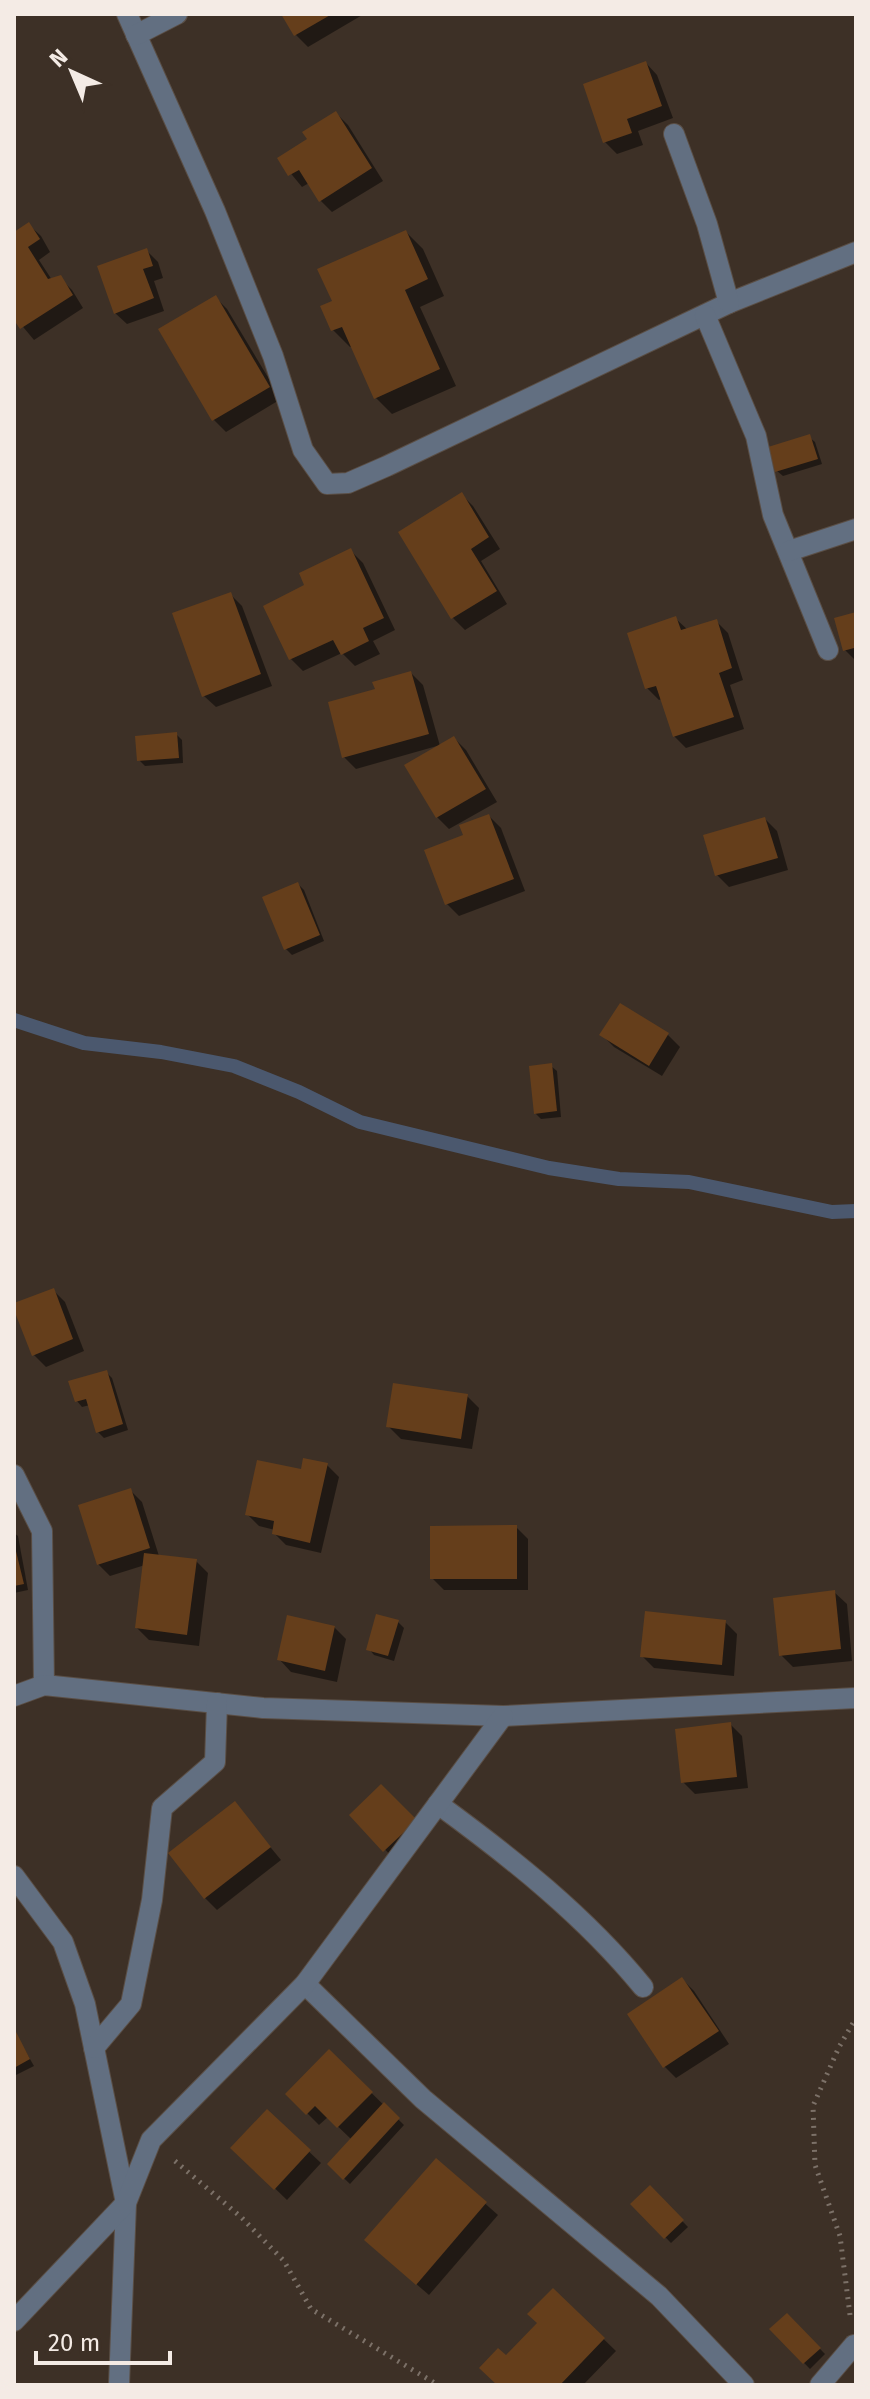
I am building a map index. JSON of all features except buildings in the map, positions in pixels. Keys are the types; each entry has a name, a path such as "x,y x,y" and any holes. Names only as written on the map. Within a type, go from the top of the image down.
{"street":[{"path":"127,14 215,211 273,356 303,450 327,484 348,483 387,466 729,303 856,252"},
{"path":"136,35 177,14"},
{"path":"674,134 707,224 729,303"},
{"path":"705,315 756,436 773,515 828,650"},
{"path":"789,551 856,529"},
{"path":"14,1475 42,1531 44,1685"},
{"path":"14,1696 44,1685 263,1708 503,1716 856,1698"},
{"path":"94,2048 131,2004 152,1900 162,1808 215,1762 217,1703"},
{"path":"14,2321 126,2203 151,2140 305,1984 503,1716"},
{"path":"438,1804 495,1846 609,1945 643,1987"},
{"path":"14,1876 63,1942 85,2004 126,2203 119,2385"},
{"path":"305,1984 423,2099 659,2296 744,2385"},
{"path":"820,2385 854,2345"}],"path":[{"path":"854,2345 840,2236 815,2165 813,2106 839,2047 856,2018"},
{"path":"151,2140 241,2217 284,2261 311,2309 438,2385"}],"waterway":[{"path":"14,1020 84,1043 161,1052 234,1066 299,1092 360,1122 549,1168 619,1179 689,1182 832,1212 856,1211"}]}
